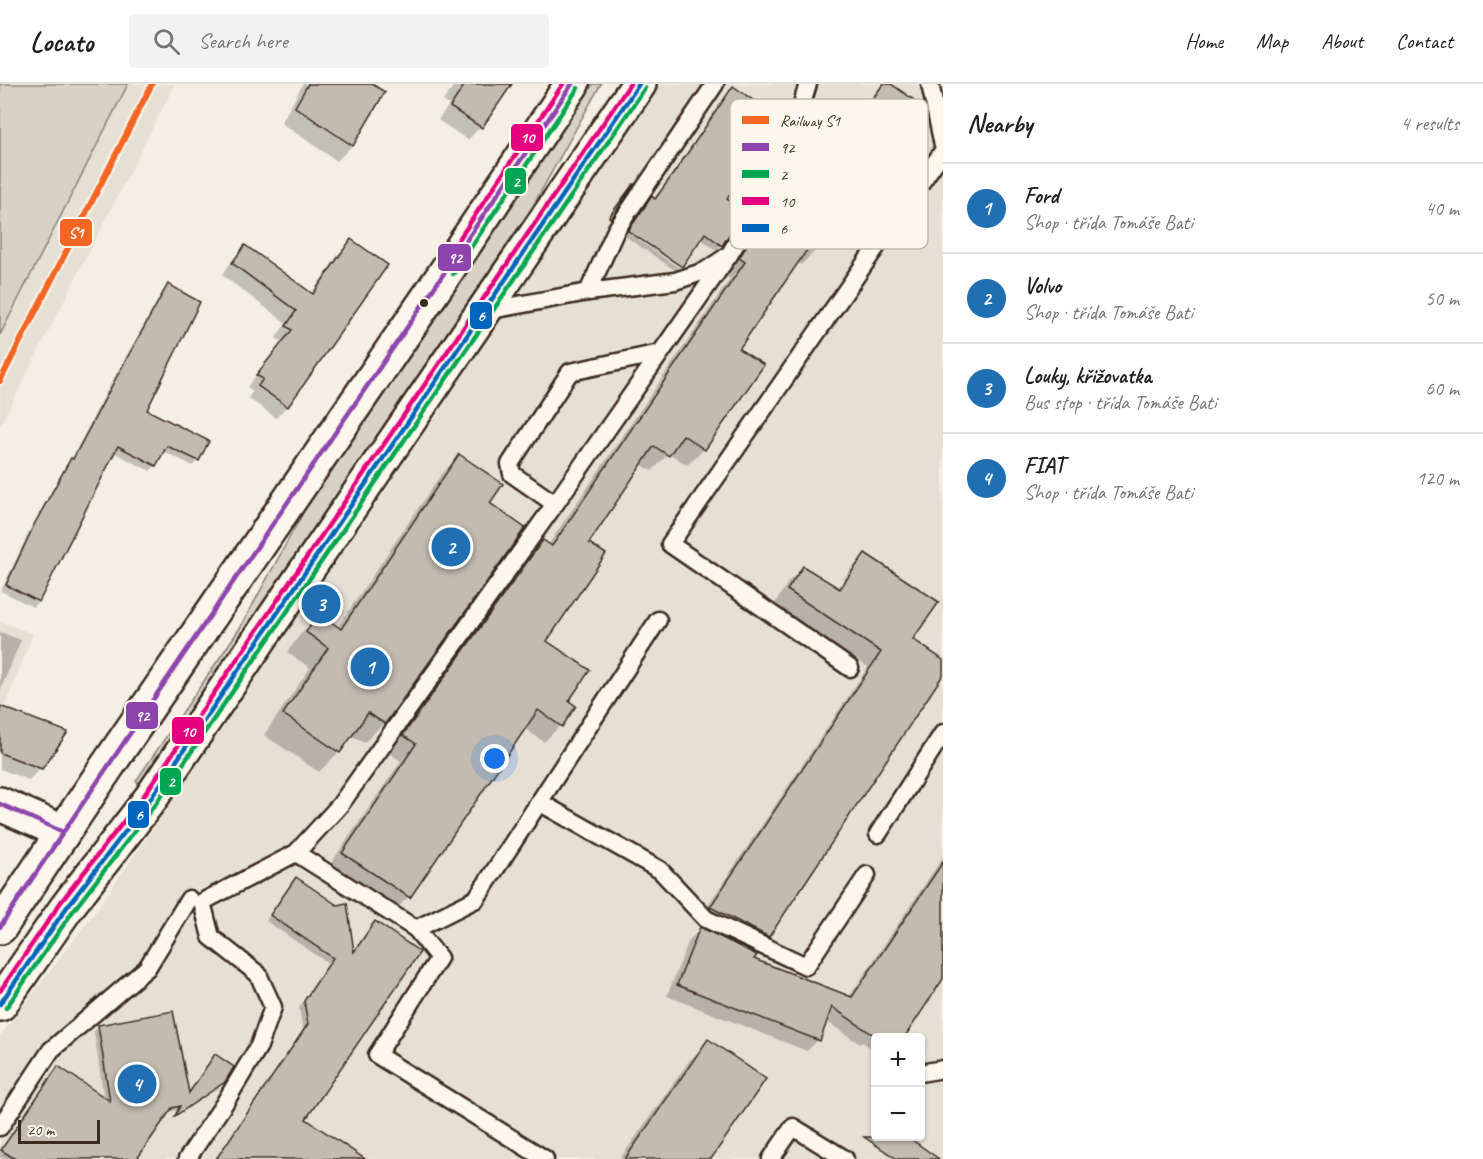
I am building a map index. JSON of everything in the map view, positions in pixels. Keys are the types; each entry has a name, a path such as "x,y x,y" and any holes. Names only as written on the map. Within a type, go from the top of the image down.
{"main road":[{"path":"0,927 572,84"},
{"path":"0,1004 67,907 158,788 639,84"},
{"path":"0,804 109,853"}],"lane":[{"path":"588,292 616,230 715,84"},
{"path":"803,99 808,84"},
{"path":"930,84 943,145"},
{"path":"928,173 943,151"},
{"path":"0,1127 51,1050 147,968 195,900 296,853 340,805 555,504 733,249"},
{"path":"850,668 670,544 875,249"},
{"path":"482,312 588,292 675,281 705,271 729,255"},
{"path":"555,504 512,474 510,464 570,372 660,353"},
{"path":"416,929 476,899 658,620"},
{"path":"878,834 943,733"},
{"path":"539,802 660,870 706,919 806,966 867,875"},
{"path":"296,853 416,929 439,958 377,1055 545,1159"},
{"path":"187,1159 259,1046 273,1007 258,974 211,936 195,900"},
{"path":"925,1072 943,1069"},
{"path":"771,1159 793,1126 845,1159"}],"shaded area":[{"path":"0,84 128,84 0,335"},
{"path":"128,84 175,84 0,426 0,335"},
{"path":"593,84 601,84 531,209 141,784 136,781 240,628 310,500"},
{"path":"660,84 943,84 943,1159 0,1159 0,1036 93,915"},
{"path":"0,621 33,634 0,719"}],"building":[{"path":"308,84 372,84 385,92 353,146 295,107"},
{"path":"465,84 512,84 482,128 450,107"},
{"path":"883,84 891,84 913,99 873,99"},
{"path":"733,86 752,99 730,99 730,195 727,199 730,201 730,233 722,246 705,233 682,267 628,231 652,196 655,199"},
{"path":"634,184 611,219 609,217"},
{"path":"351,239 388,265 288,407 258,386 263,379 256,375 292,330 286,326 296,311 232,263 245,245 313,294"},
{"path":"745,249 808,249 739,349 764,365 705,450 683,435 669,456 654,446 589,543 606,554 547,641 590,670 569,701 576,706 562,727 538,710 410,898 342,853 416,744 403,735 543,540 552,546 745,262 739,258"},
{"path":"168,284 200,302 147,410 209,441 199,461 167,446 156,466 118,446 39,602 6,585 35,523 71,458 73,459"},
{"path":"459,454 503,484 490,503 525,528 385,724 368,713 340,753 283,714 328,648 306,632 319,613 341,629"},
{"path":"865,553 939,602 913,639 943,660 943,675 769,937 710,907 881,652 787,590 803,566 840,589"},
{"path":"0,706 68,732 42,769 0,753"},
{"path":"943,862 943,979 907,1033 871,1033 832,1007 820,1041 677,985 700,927 757,955 754,959 852,997"},
{"path":"296,877 337,905 347,903 354,952 375,921 420,952 306,1119 365,1159 216,1159 308,1024 304,1001 333,958 270,915"},
{"path":"173,1011 189,1093 215,1054 234,1067 225,1082 175,1116 180,1106 172,1108 137,1159 15,1159 1,1150 58,1066 110,1101 98,1025"},
{"path":"708,1039 766,1079 711,1159 625,1159"},
{"path":"864,1137 871,1137 871,1141 914,1141 939,1159 897,1159"}],"rail line":[{"name":"S1","path":"0,381 152,84"}],"transit line":[{"name":"10","path":"441,266 563,84"},
{"name":"92","path":"0,927 572,84"},
{"name":"10","path":"0,991 61,902 145,794 630,84"},
{"name":"6","path":"0,1004 67,907 151,798 639,84"},
{"name":"2","path":"453,274 578,88"},
{"name":"2","path":"6,1008 73,911 157,802 645,88"},
{"name":"92","path":"0,804 63,832"}],"place":[{"name":"Volvo","path":"451,547"},
{"name":"Louky, křižovatka","path":"321,604"},
{"name":"Ford","path":"370,667"},
{"name":"FIAT","path":"137,1084"}]}
